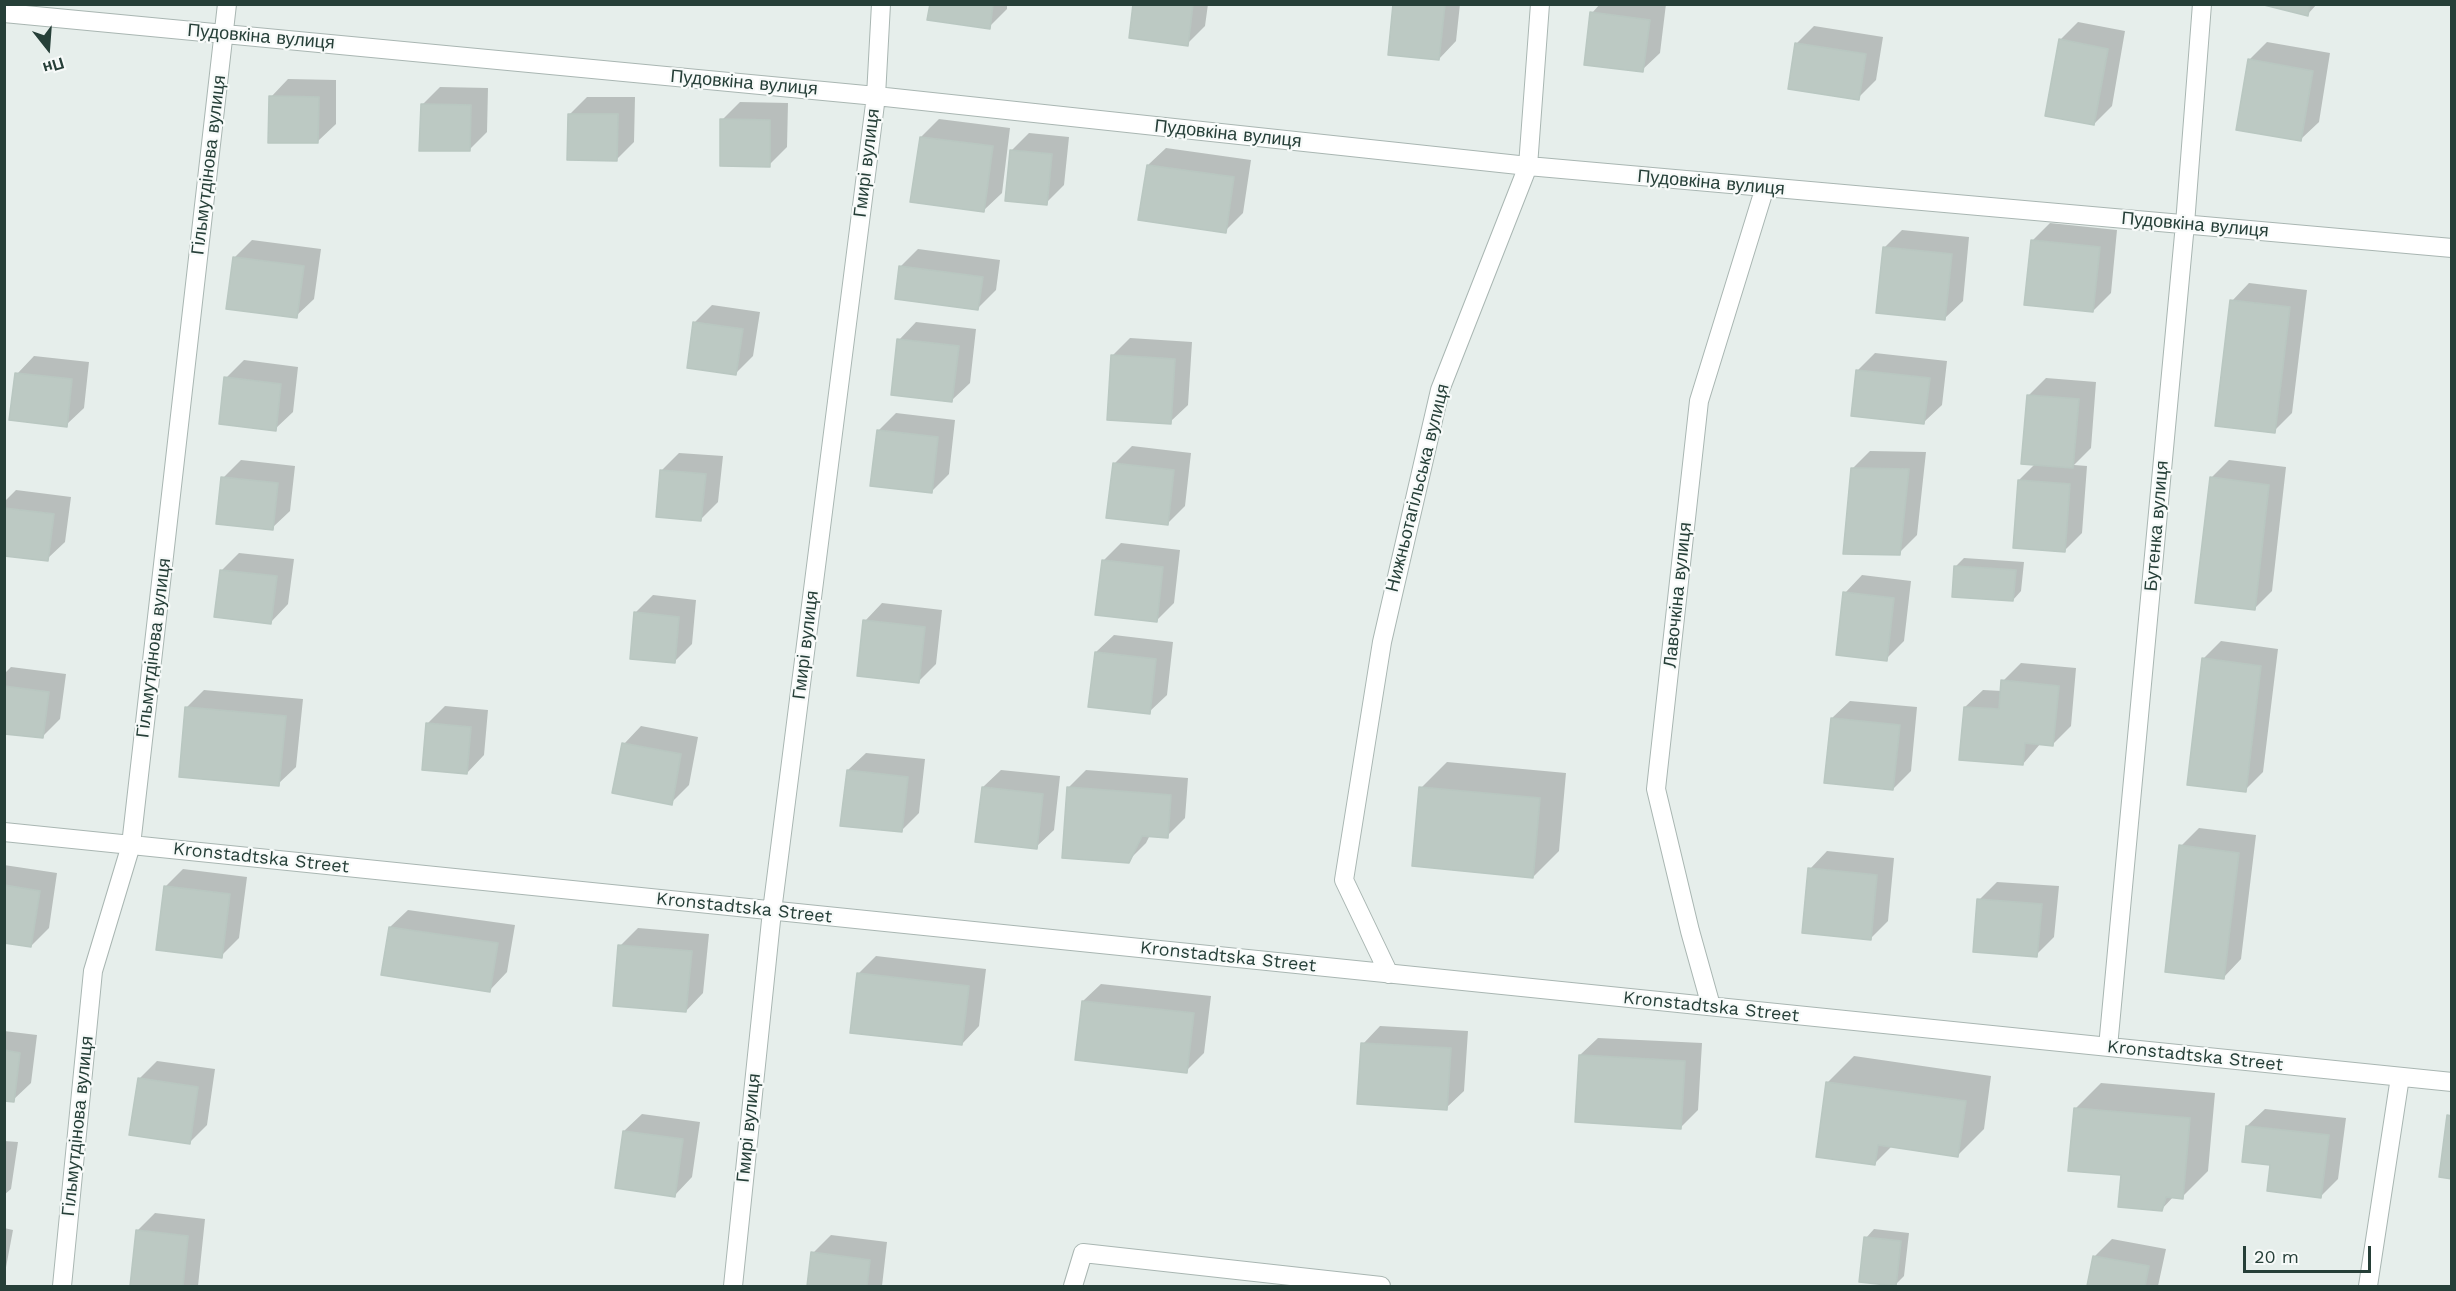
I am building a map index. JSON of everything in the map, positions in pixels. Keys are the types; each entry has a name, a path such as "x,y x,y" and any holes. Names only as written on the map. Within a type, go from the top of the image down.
{"street":[{"name":"Гільмутдінова вулиця","path":"62,1287 93,971 131,845 227,4"},
{"name":"Гмирі вулиця","path":"733,1287 772,911 876,96 881,4"},
{"name":"Нижньотагільська вулиця","path":"1389,974 1344,880 1382,642 1440,390 1528,166 1540,4"},
{"name":"Бутенка вулиця","path":"2108,1047 2185,224 2202,4"},
{"name":"Пудовкіна вулиця","path":"4,13 876,96 1528,166 2451,248"},
{"name":"Лавочкіна вулиця","path":"1711,1006 1690,932 1656,789 1699,401 1765,187"},
{"name":"Kronstadtska Street","path":"4,832 2451,1082"},
{"path":"2367,1287 2400,1077"},
{"path":"1073,1287 1083,1253 1381,1287"}],"building":[{"path":"930,4 993,4 990,29 927,20"},
{"path":"1133,4 1193,4 1188,46 1129,38"},
{"path":"1393,4 1445,4 1439,60 1388,55"},
{"path":"2260,4 2310,4 2308,16"},
{"path":"1590,12 1650,20 1643,72 1584,65"},
{"path":"2059,39 2108,49 2094,125 2045,116"},
{"path":"1795,43 1866,54 1859,100 1788,89"},
{"path":"2248,59 2313,71 2301,141 2236,130"},
{"path":"269,96 319,97 318,143 268,143"},
{"path":"421,104 471,105 470,151 419,151"},
{"path":"568,114 618,114 617,161 567,160"},
{"path":"720,119 770,120 770,167 720,166"},
{"path":"920,137 993,146 984,212 910,202"},
{"path":"1010,150 1052,154 1047,205 1005,201"},
{"path":"1147,165 1234,177 1226,233 1138,220"},
{"path":"2031,240 2100,247 2093,312 2024,305"},
{"path":"1883,247 1952,254 1945,320 1876,313"},
{"path":"233,257 304,266 297,318 226,309"},
{"path":"899,266 983,277 978,310 895,299"},
{"path":"2230,300 2290,307 2275,433 2215,426"},
{"path":"693,322 743,329 736,375 687,368"},
{"path":"897,339 959,346 952,402 891,395"},
{"path":"1111,355 1175,359 1171,424 1107,420"},
{"path":"1856,370 1930,378 1924,424 1851,416"},
{"path":"15,373 72,379 67,427 9,420"},
{"path":"224,377 281,384 276,431 219,424"},
{"path":"2027,395 2079,399 2073,468 2021,464"},
{"path":"877,430 938,437 932,493 870,486"},
{"path":"1113,463 1174,470 1168,525 1106,518"},
{"path":"1851,468 1909,469 1900,555 1843,554"},
{"path":"660,470 706,474 701,521 656,517"},
{"path":"221,477 278,483 273,530 216,524"},
{"path":"2210,477 2269,485 2255,610 2195,603"},
{"path":"2018,480 2070,484 2065,552 2013,548"},
{"path":"4,508 54,514 48,561 4,556"},
{"path":"1102,560 1163,567 1157,622 1095,615"},
{"path":"1954,566 2016,570 2013,601 1952,597"},
{"path":"220,570 277,576 271,624 214,617"},
{"path":"1843,592 1894,598 1887,661 1836,655"},
{"path":"634,612 679,617 675,663 630,659"},
{"path":"863,620 925,627 919,683 857,676"},
{"path":"1095,652 1156,659 1150,714 1088,707"},
{"path":"2202,658 2261,666 2246,792 2187,785"},
{"path":"2001,680 2059,686 2053,746 2025,743 2023,765 1959,760 1964,707 1999,709"},
{"path":"4,686 49,692 43,738 4,734"},
{"path":"185,707 286,716 279,786 179,777"},
{"path":"1831,718 1900,725 1893,790 1824,783"},
{"path":"426,723 471,727 467,774 422,770"},
{"path":"622,743 681,754 672,805 612,793"},
{"path":"847,770 908,777 902,832 840,826"},
{"path":"982,787 1043,794 1037,849 975,842"},
{"path":"1067,787 1171,795 1168,838 1142,836 1129,863 1062,858"},
{"path":"1419,787 1540,798 1533,878 1412,866"},
{"path":"2179,845 2239,853 2224,979 2165,972"},
{"path":"1808,868 1877,875 1871,940 1802,933"},
{"path":"4,885 40,891 31,947 4,943"},
{"path":"164,886 230,894 222,958 156,950"},
{"path":"1977,899 2042,904 2037,957 1973,952"},
{"path":"389,927 498,943 490,992 381,975"},
{"path":"618,945 692,951 686,1012 613,1006"},
{"path":"857,973 969,986 962,1045 850,1033"},
{"path":"1082,1001 1194,1013 1187,1073 1075,1060"},
{"path":"1361,1043 1451,1048 1447,1110 1357,1104"},
{"path":"4,1050 20,1053 14,1102 4,1101"},
{"path":"1579,1055 1685,1061 1681,1129 1575,1122"},
{"path":"138,1078 198,1087 190,1144 129,1135"},
{"path":"1826,1082 1966,1101 1958,1157 1878,1145 1875,1165 1816,1157"},
{"path":"2074,1108 2190,1118 2183,1199 2166,1197 2162,1211 2118,1207 2121,1175 2068,1171"},
{"path":"2447,1115 2452,1116 2452,1179 2439,1177"},
{"path":"2246,1126 2329,1135 2321,1198 2267,1191 2270,1165 2242,1162"},
{"path":"623,1131 683,1139 675,1197 615,1188"},
{"path":"136,1230 188,1236 183,1286 130,1286"},
{"path":"1864,1237 1901,1241 1896,1286 1859,1282"},
{"path":"811,1252 870,1260 867,1286 807,1286"},
{"path":"2093,1256 2149,1266 2145,1286 2087,1286"}]}
